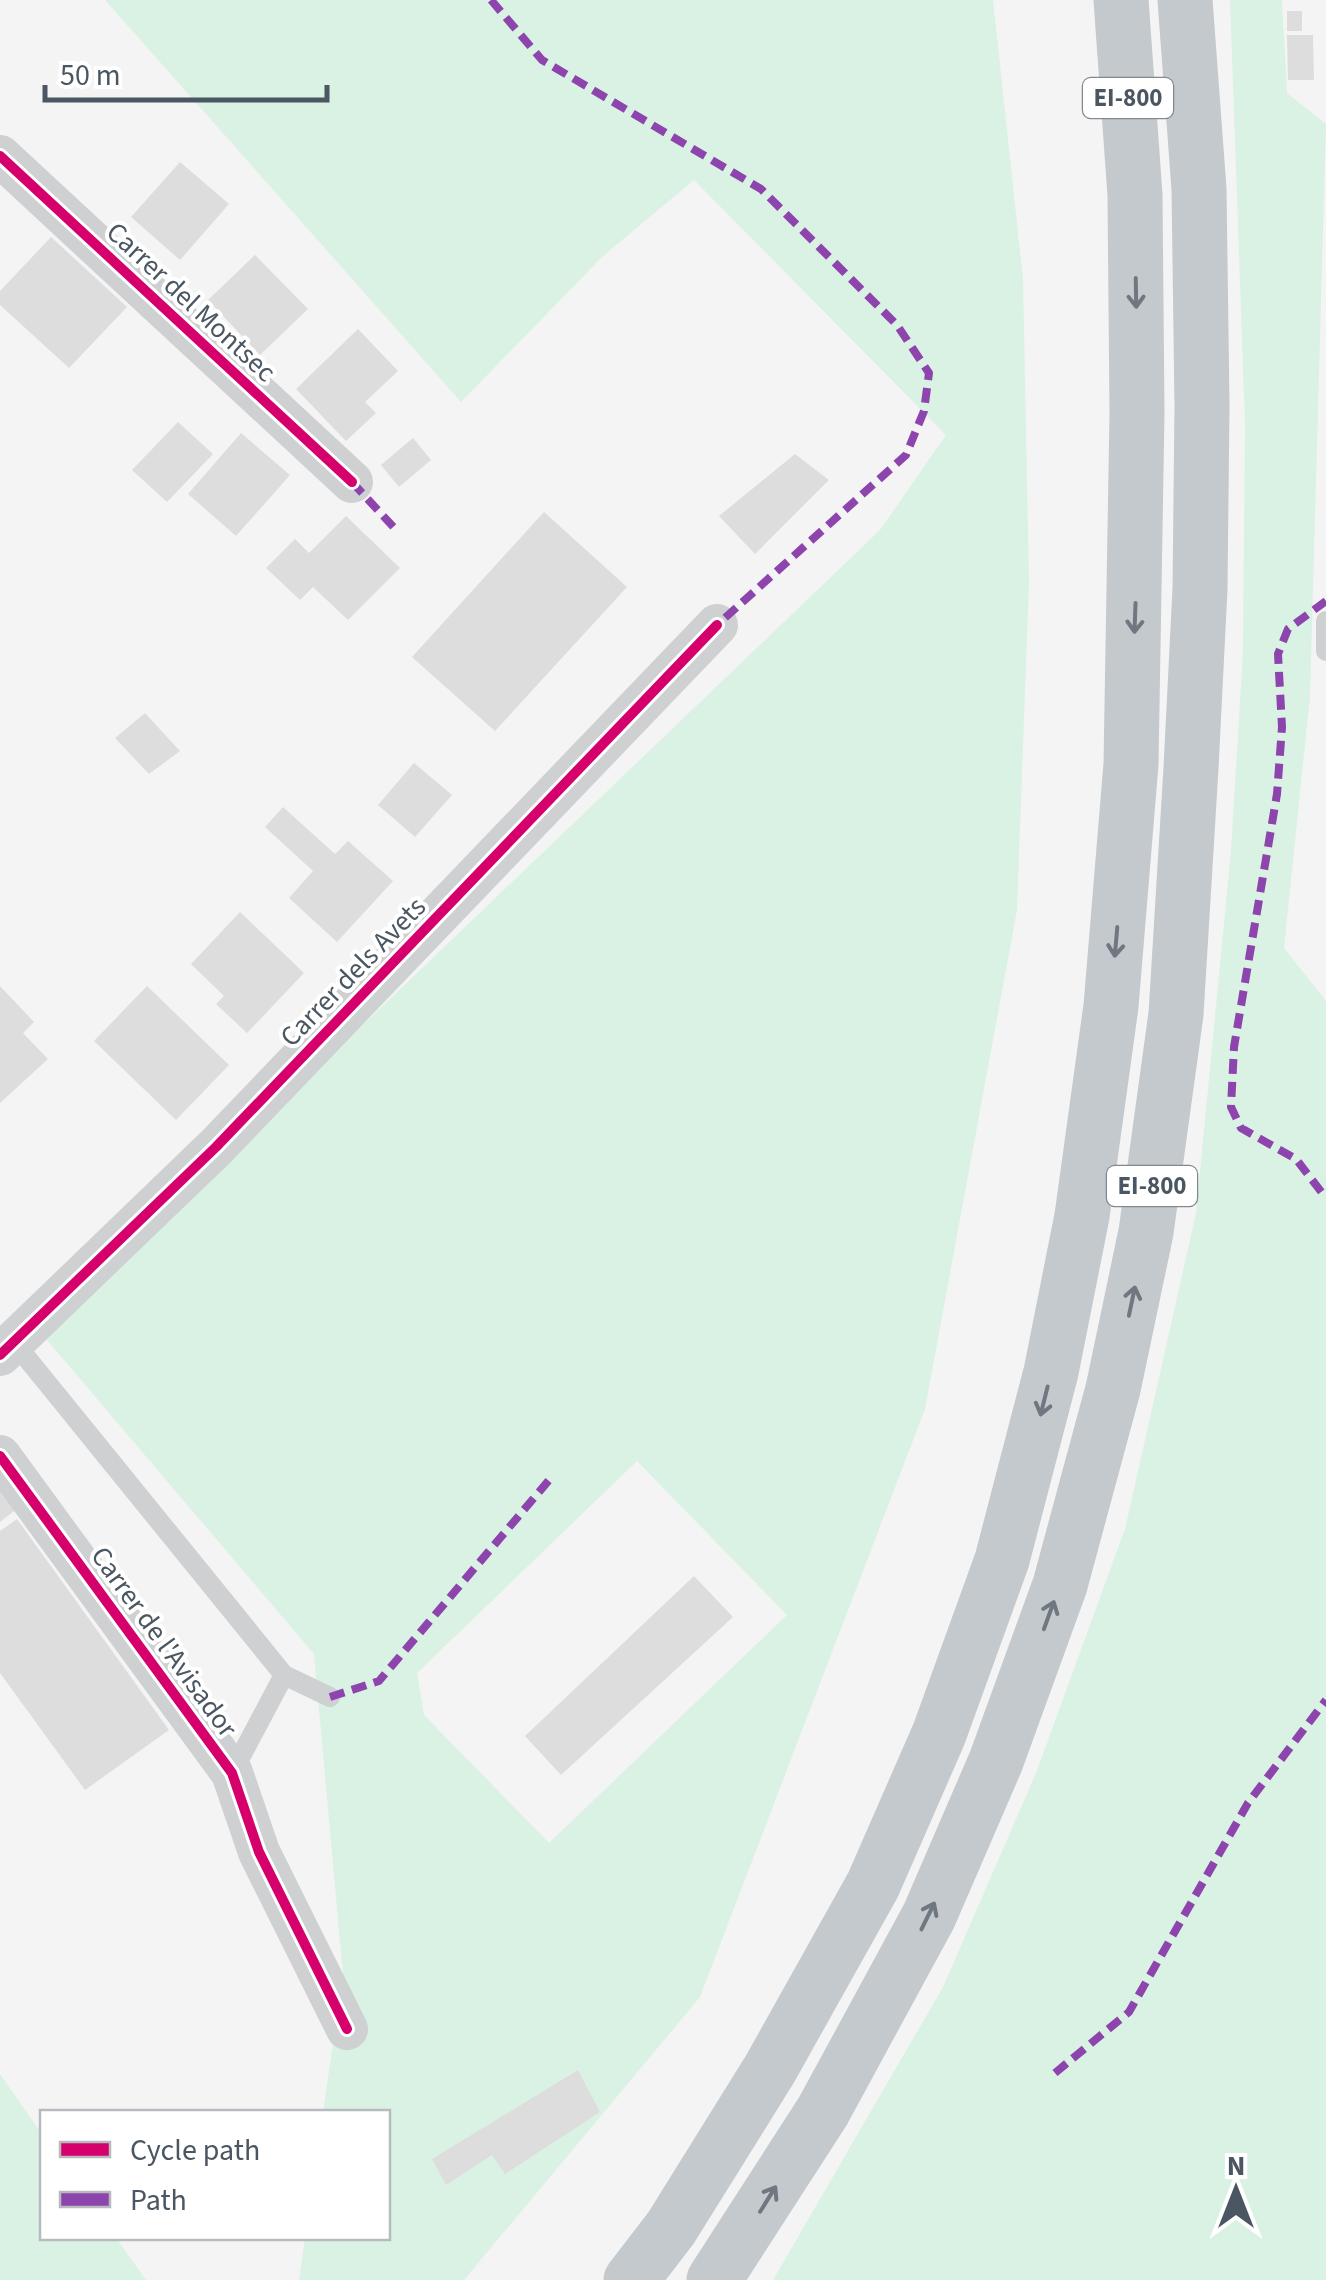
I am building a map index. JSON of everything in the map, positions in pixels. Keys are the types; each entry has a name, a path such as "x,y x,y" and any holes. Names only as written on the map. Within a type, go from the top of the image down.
{"highway":[{"name":"EI-800","path":"630,2280 671,2228 770,2070 873,1885 939,1734 1002,1560 1051,1372 1082,1216 1112,1006 1130,764 1138,413 1135,195 1121,0"},
{"name":"EI-800","path":"714,2280 823,2111 929,1916 996,1762 1084,1505 1146,1232 1176,1014 1200,589 1199,189 1185,0"}],"street":[{"name":"Carrer del Montsec","path":"0,156 352,482"},
{"name":"Carrer dels Avets","path":"4,1340 216,1147 717,626"},
{"name":"Carrer de l'Avisador","path":"0,1456 232,1773 259,1852 347,2029"}],"lane":[{"path":"1326,621 1326,651"},
{"path":"4,1340 284,1675 330,1698"},
{"path":"232,1773 284,1675"}],"green space":[{"path":"105,0 993,0 1023,279 1029,582 1017,910 925,1409 700,1997 464,2280 299,2280 305,2240 390,2240 390,2110 323,2110 343,1975 314,1654 41,1333 880,530 946,435 694,180 602,257 461,402","holes":["637,1461 787,1615 549,1843 424,1715 417,1673"]},
{"path":"1230,0 1282,0 1287,93 1326,124 1310,696 1284,948 1326,1001 1326,2280 773,2280 943,1987 1036,1773 1125,1529 1196,1213 1231,851 1243,651 1245,424"},
{"path":"0,2074 40,2131 40,2240 117,2240 146,2280 0,2280"}],"building":[{"path":"1287,11 1302,11 1302,31 1287,31"},
{"path":"1287,35 1313,35 1314,80 1288,80"},
{"path":"180,162 229,204 180,260 131,217"},
{"path":"51,237 127,307 69,368 0,305 0,291"},
{"path":"255,255 308,309 260,355 208,300"},
{"path":"358,329 398,371 365,402 376,413 346,441 296,389"},
{"path":"178,422 213,454 167,502 132,470"},
{"path":"241,433 290,475 236,536 188,494"},
{"path":"413,438 431,460 399,487 381,465"},
{"path":"795,454 829,480 755,554 719,516"},
{"path":"544,512 627,587 495,731 412,657"},
{"path":"346,516 400,568 348,620 313,587 300,600 266,568 295,539 309,553"},
{"path":"145,713 180,751 149,774 115,738"},
{"path":"414,763 452,795 415,837 378,805"},
{"path":"283,807 335,854 348,841 393,881 337,942 289,898 313,871 265,827"},
{"path":"240,912 304,973 247,1033 216,1004 224,996 191,964"},
{"path":"0,986 34,1022 23,1033 48,1059 0,1103"},
{"path":"147,986 229,1065 176,1120 94,1041"},
{"path":"0,1476 23,1504 0,1522"},
{"path":"17,1519 169,1730 85,1790 0,1673 0,1531"},
{"path":"694,1576 733,1617 561,1775 525,1736"},
{"path":"578,2070 600,2112 505,2174 492,2155 446,2185 432,2159"}],"marked path":[{"path":"491,0 542,60 761,189 897,325 929,373 924,411 906,455 717,625"},
{"path":"352,482 398,532"},
{"path":"1326,601 1288,629 1278,654 1282,727 1277,794 1234,1047 1231,1107 1241,1128 1296,1159 1326,1198"},
{"path":"330,1697 379,1681 550,1479"},
{"path":"1055,2073 1129,2012 1248,1803 1326,1700"}],"cycle path":[{"path":"0,156 352,482"},
{"path":"0,1355 216,1147 717,625"},
{"path":"0,1456 232,1773 259,1852 347,2029"}]}
